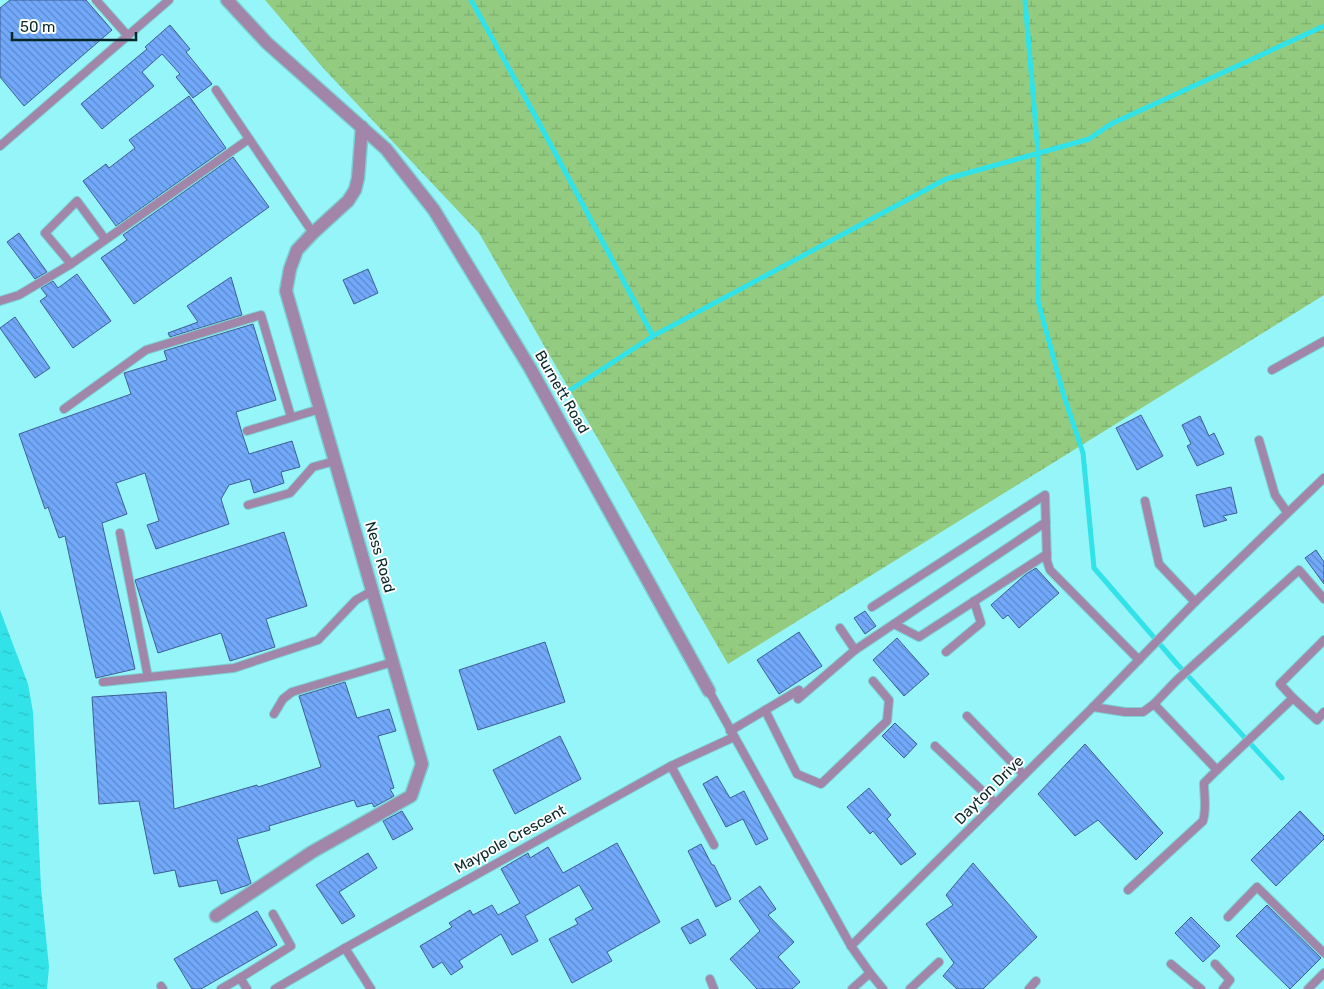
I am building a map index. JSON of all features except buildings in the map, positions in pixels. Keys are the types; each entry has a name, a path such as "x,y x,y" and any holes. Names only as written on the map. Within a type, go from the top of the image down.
{"street":[{"name":"Burnett Road","path":"227,0 267,43 386,149 432,206 472,270 573,444 709,691"},
{"name":"Ness Road","path":"216,916 312,852 411,796 422,764 286,291 290,269 298,250 312,233 348,201 355,190 358,178 362,127"}],"lane":[{"path":"96,0 128,36"},
{"path":"0,146 169,0"},
{"path":"216,90 312,233"},
{"path":"0,301 19,295 71,264 249,139"},
{"path":"71,264 46,233 77,201 106,239"},
{"path":"64,409 146,350 261,315 290,417"},
{"path":"1272,370 1324,341"},
{"path":"247,431 320,408"},
{"path":"1259,440 1274,495 1287,512"},
{"path":"248,505 290,493 313,467 335,461"},
{"path":"1145,501 1159,564 1195,602 1324,478"},
{"path":"872,607 1046,495 1046,554 1050,570 1139,660"},
{"path":"798,699 855,650 1046,522"},
{"path":"120,533 148,678"},
{"path":"894,624 919,637 1046,554"},
{"path":"1092,707 1125,712 1143,712 1300,570 1324,599"},
{"path":"103,682 234,668 318,640 356,600 372,591"},
{"path":"946,652 981,623 974,601"},
{"name":"Dayton Drive","path":"851,946 1195,602"},
{"path":"840,628 855,650"},
{"path":"1324,640 1280,684 1317,720 1324,712"},
{"path":"274,714 284,699 292,692 393,662"},
{"path":"765,710 797,774 821,784 887,721 889,700 873,681"},
{"name":"Maypole Crescent","path":"275,989 671,766 732,734 765,710 799,690"},
{"path":"709,691 851,946 883,989"},
{"path":"1128,890 1204,821 1207,809 1204,783 1293,698"},
{"path":"1154,704 1217,770"},
{"path":"967,716 1024,775"},
{"path":"935,746 995,803"},
{"path":"671,766 714,845"},
{"path":"1228,917 1257,887 1324,953"},
{"path":"220,989 291,946 273,914"},
{"path":"345,948 371,989"},
{"path":"910,989 939,962"},
{"path":"1171,964 1201,989"},
{"path":"1215,964 1230,980 1223,989"},
{"path":"852,989 870,972"},
{"path":"1308,989 1324,973"},
{"path":"240,978 247,989"},
{"path":"710,979 714,989"},
{"path":"1029,989 1036,981"}],"green space":[{"path":"265,0 1324,0 1324,295 728,664 479,233 324,69"}],"water":[{"path":"0,610 28,684 33,712 41,888 49,967 47,989 0,989"}],"waterway":[{"path":"471,0 653,336"},
{"path":"1025,0 1038,153 1038,301 1063,393 1083,453 1094,568 1177,664 1282,778"},
{"path":"564,394 653,336 946,179 1089,139 1111,124 1324,26"}]}
